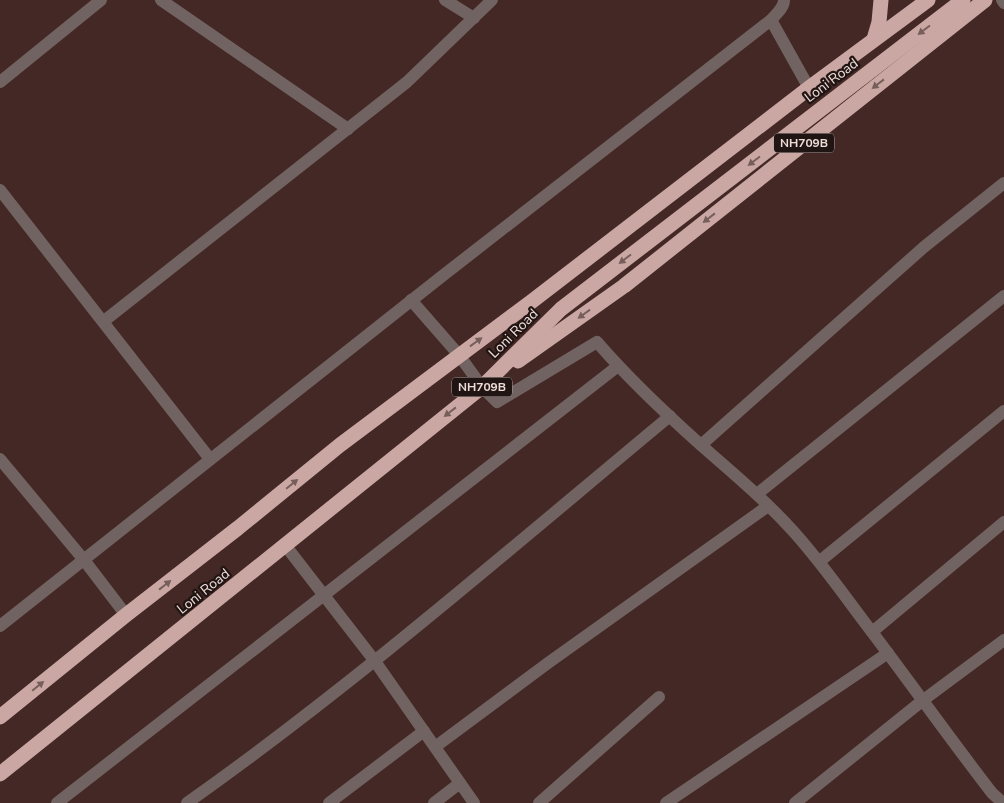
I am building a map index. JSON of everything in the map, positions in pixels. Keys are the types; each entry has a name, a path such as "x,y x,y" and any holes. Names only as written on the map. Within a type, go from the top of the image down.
{"highway":[{"path":"874,40 879,22 881,0"},
{"name":"Loni Road","path":"0,717 340,445 539,296 809,88 928,0"},
{"name":"Loni Road","path":"0,774 482,387 560,309 963,0"},
{"name":"NH709B","path":"482,387 624,286 985,0"}],"street":[{"path":"0,82 101,0"},
{"path":"161,0 348,129"},
{"path":"445,0 474,18"},
{"path":"104,321 407,82 492,0"},
{"path":"0,626 411,300 771,20 780,11 784,0"},
{"path":"771,20 809,88"},
{"path":"701,445 924,247 1004,183"},
{"path":"0,190 210,458"},
{"path":"757,494 1004,296"},
{"path":"411,300 459,355 482,387 497,402 597,342 618,366 670,416 757,494 820,561 922,701 992,793 1003,803"},
{"path":"57,803 618,366"},
{"path":"820,561 1004,411"},
{"path":"187,803 248,760 374,660 670,416"},
{"path":"0,459 84,560 126,615"},
{"path":"435,747 548,663 768,506"},
{"path":"872,632 1004,522"},
{"path":"285,545 374,660 474,803"},
{"path":"795,803 922,701 1004,640"},
{"path":"666,803 888,653"},
{"path":"539,803 659,697"},
{"path":"329,803 424,731"},
{"path":"434,803 460,783"}]}
